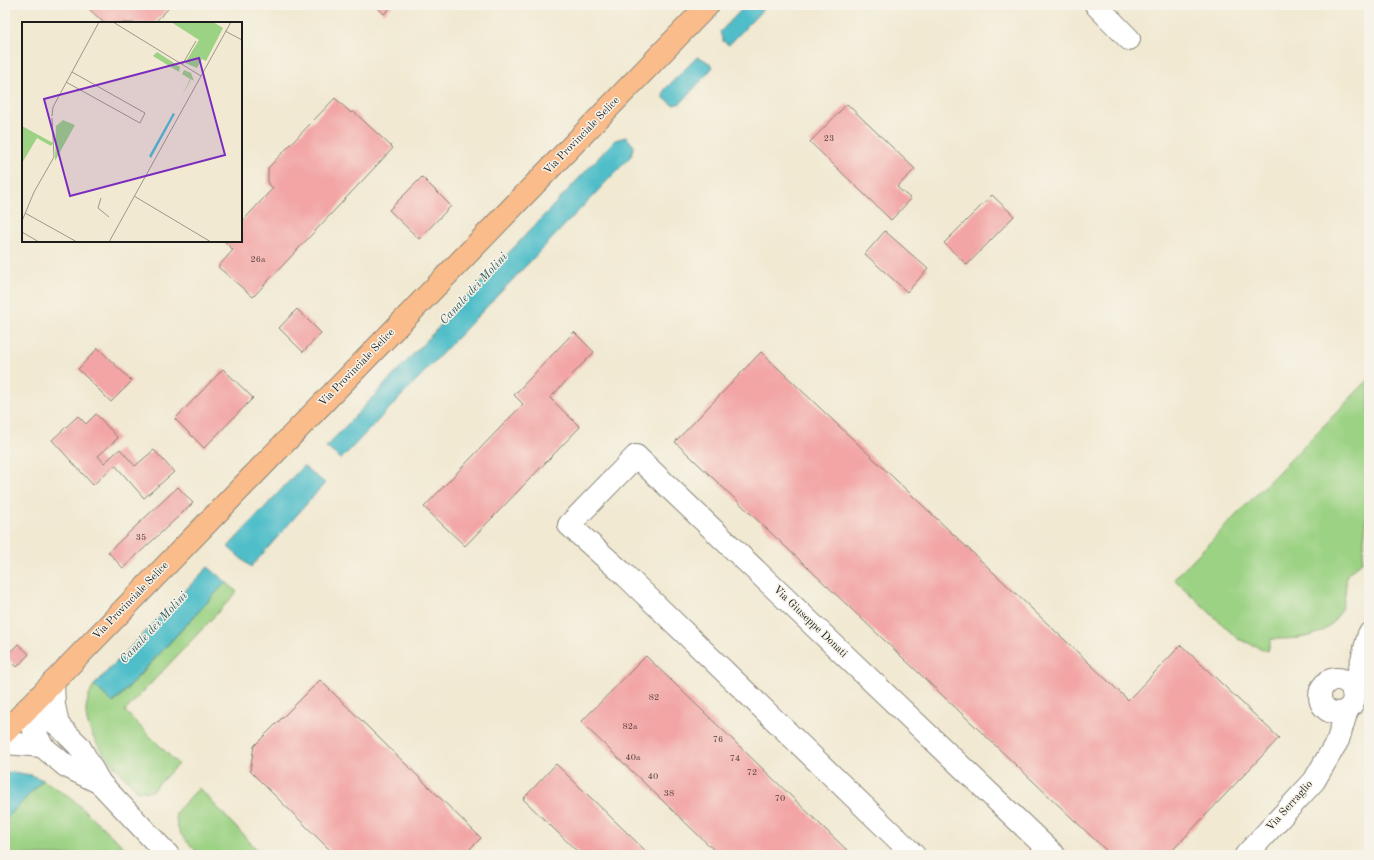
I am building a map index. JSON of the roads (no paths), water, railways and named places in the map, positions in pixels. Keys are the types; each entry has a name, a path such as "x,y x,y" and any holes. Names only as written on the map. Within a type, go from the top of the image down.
{"main road":[{"name":"Via Provinciale Selice","path":"5,732 708,5"}],"street":[{"path":"1096,5 1129,39"},
{"name":"Via Giuseppe Donati","path":"914,855 626,576 569,525 636,456 1054,855"},
{"name":"Via Serraglio","path":"1246,855 1314,781 1321,768 1342,698 1362,661 1369,634"},
{"path":"53,682 54,705 58,726"},
{"path":"26,710 58,726 79,746 100,782 157,851"},
{"path":"26,710 42,746 66,766 100,782"},
{"path":"5,743 42,746"}],"water":[{"path":"746,5 767,5 729,45 723,41 720,32"},
{"path":"697,57 705,60 713,67 681,103 673,105 663,97 665,89"},
{"path":"626,137 634,146 631,156 341,459 326,447 615,140"},
{"path":"303,466 325,483 251,567 228,547"},
{"name":"Canale dei Molini","path":"208,567 226,582 113,703 94,685"},
{"path":"13,772 31,775 43,780 5,820 5,774"}]}
